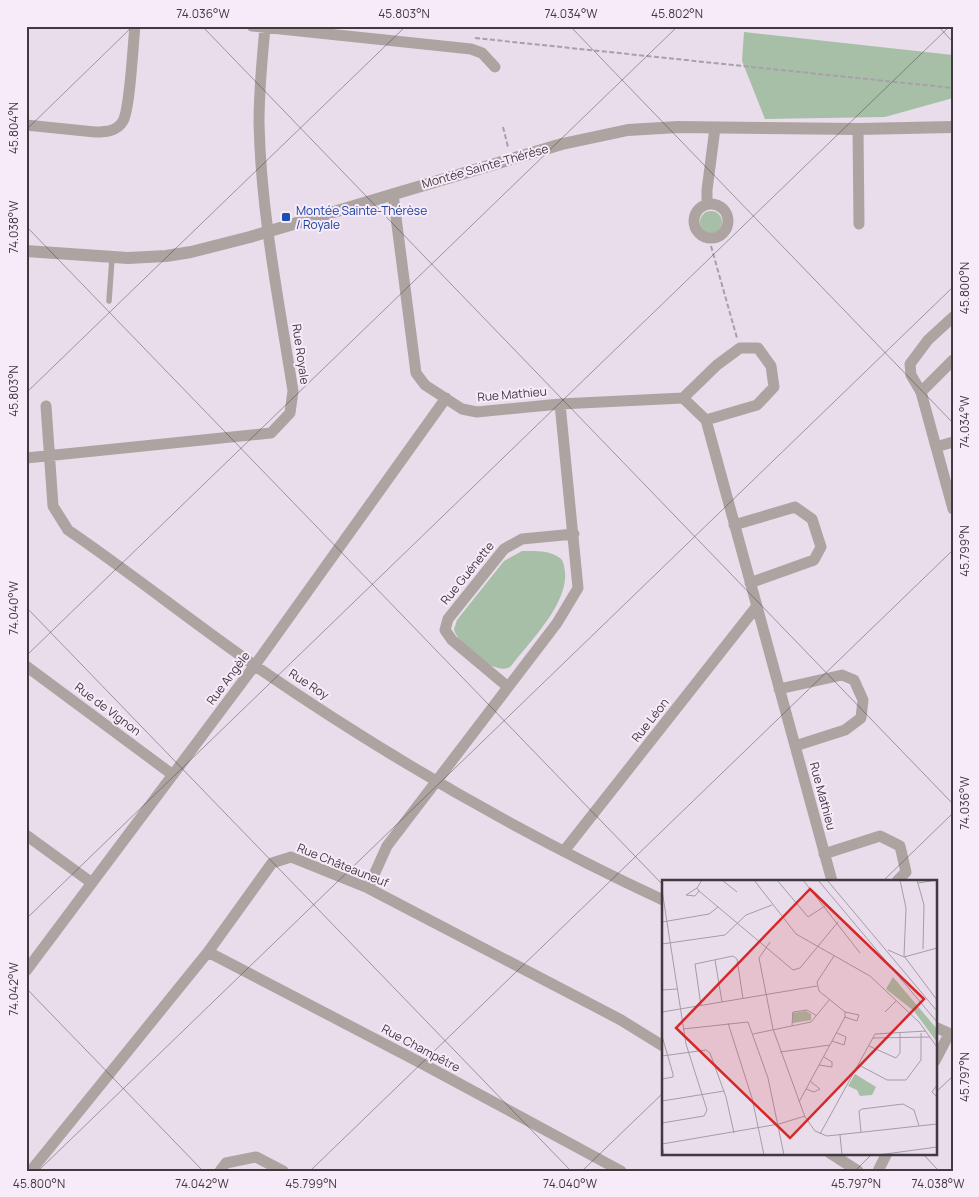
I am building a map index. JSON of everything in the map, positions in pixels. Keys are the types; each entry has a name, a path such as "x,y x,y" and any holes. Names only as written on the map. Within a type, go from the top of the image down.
{"street":[{"path":"26,125 100,132 117,127 126,114 135,26"},
{"path":"252,26 471,50 482,53 495,67"},
{"name":"Rue Royale","path":"26,458 271,433 290,413 293,391 269,231 259,125 265,28"},
{"name":"Montée Sainte-Thérèse","path":"26,251 112,258 166,256 206,249 571,141 628,130 678,126 858,129 953,127"},
{"path":"707,204 715,128"},
{"path":"858,129 859,224"},
{"name":"Rue Mathieu","path":"392,194 416,373 425,384 462,409 477,412 560,404 683,398"},
{"path":"953,317 928,340 910,364 911,375 921,392 953,509"},
{"path":"740,348 758,348 771,366 774,387 757,405 706,420 683,398 718,365 740,348"},
{"path":"921,392 953,360"},
{"name":"Rue Angèle","path":"26,971 255,665 446,398"},
{"path":"368,888 387,846 557,623 578,588 560,404"},
{"name":"Rue Roy","path":"46,406 53,506 68,530 255,665 436,782 564,851 662,900"},
{"name":"Rue Mathieu","path":"706,420 832,880"},
{"path":"936,447 953,442"},
{"path":"734,525 795,507 812,519 821,547 814,560 750,583"},
{"name":"Rue Guénette","path":"508,687 452,640 446,630 448,619 504,549 522,540 574,534"},
{"name":"Rue Léon","path":"564,851 757,606"},
{"name":"Rue de Vignon","path":"26,666 173,775"},
{"path":"779,689 842,675 854,680 863,700 861,718 845,730 795,746"},
{"path":"26,835 92,883"},
{"path":"824,854 880,836 900,846 906,872 899,880"},
{"name":"Rue Châteauneuf","path":"33,1166 208,952 272,863 291,857 368,888 621,1020 662,1045"},
{"name":"Rue Champêtre","path":"208,952 421,1063 621,1171"},
{"path":"936,1027 951,1034 936,1058"},
{"path":"832,1154 858,1171"},
{"path":"878,1171 886,1154"},
{"path":"220,1171 226,1163 256,1157 283,1171"}],"lane":[{"path":"109,301 112,258"}],"path":[{"path":"501,41 953,88"},
{"path":"504,127 511,158"},
{"path":"711,246 740,348"}],"green space":[{"path":"744,32 953,55 953,98 885,117 765,119 742,61"},
{"path":"711,211 719,214 722,222 719,230 711,233 703,230 700,222 703,214"},
{"path":"522,551 547,552 560,558 565,572 564,584 554,609 537,634 511,666 505,669 497,668 478,658 469,650 456,635 454,629 457,620 504,561"}],"place":[{"name":"Montée Sainte-Thérèse / Royale","path":"286,217"}]}
